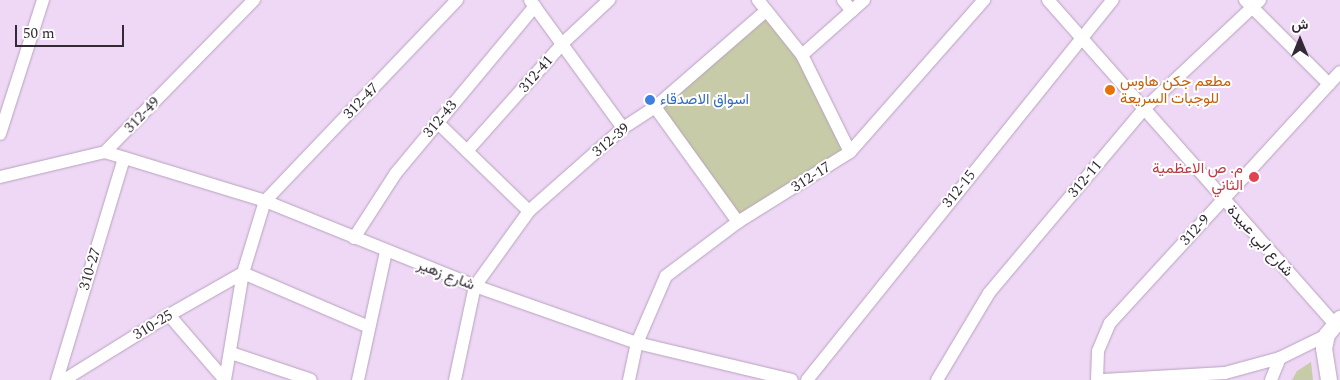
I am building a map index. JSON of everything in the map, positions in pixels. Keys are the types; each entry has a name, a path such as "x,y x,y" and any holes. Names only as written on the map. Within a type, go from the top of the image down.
{"street":[{"path":"0,134 43,0"},
{"name":"312-49","path":"105,152 254,0"},
{"name":"312-47","path":"265,201 457,0"},
{"name":"312-41","path":"468,151 564,42 609,0"},
{"path":"758,0 802,55 850,152"},
{"path":"843,0 852,11"},
{"path":"802,55 864,0"},
{"name":"312-17","path":"629,380 637,343 666,276 738,222 850,152 984,0"},
{"name":"شارع ابي عبيدة","path":"1048,0 1334,326"},
{"name":"312-15","path":"807,380 1081,37 1113,0"},
{"path":"1252,2 1329,84"},
{"name":"312-11","path":"938,380 989,294 1144,109 1252,2"},
{"path":"532,3 564,42 623,128"},
{"name":"312-43","path":"354,238 396,173 532,3"},
{"name":"312-39","path":"474,286 529,211 623,128 655,107 766,11"},
{"name":"312-9","path":"1097,380 1098,352 1110,323 1340,72"},
{"path":"655,107 738,222"},
{"path":"437,122 529,211"},
{"path":"0,177 105,152"},
{"name":"شارع زهير","path":"105,152 265,201 386,252 474,286 637,343 792,380"},
{"name":"310-27","path":"57,380 124,158"},
{"path":"225,380 243,273 265,201"},
{"path":"358,380 386,252"},
{"path":"243,273 370,327"},
{"name":"310-25","path":"64,380 169,315 243,273"},
{"path":"455,380 474,286"},
{"path":"169,315 225,380"},
{"path":"1103,380 1228,377 1280,358 1334,326"},
{"path":"1330,380 1324,356 1334,326"},
{"path":"231,353 311,380"},
{"path":"1271,380 1280,358"}],"green space":[{"path":"766,11 802,55 850,152 738,222 660,114 669,93"},
{"path":"1311,362 1313,380 1292,380 1297,371"}],"place":[{"name":"مطعم جكن هاوس للوجبات السريعة","path":"1110,90"},
{"name":"اسواق الاصدقاء","path":"650,100"},
{"name":"م. ص الاعظمية الثاني","path":"1254,177"}]}
